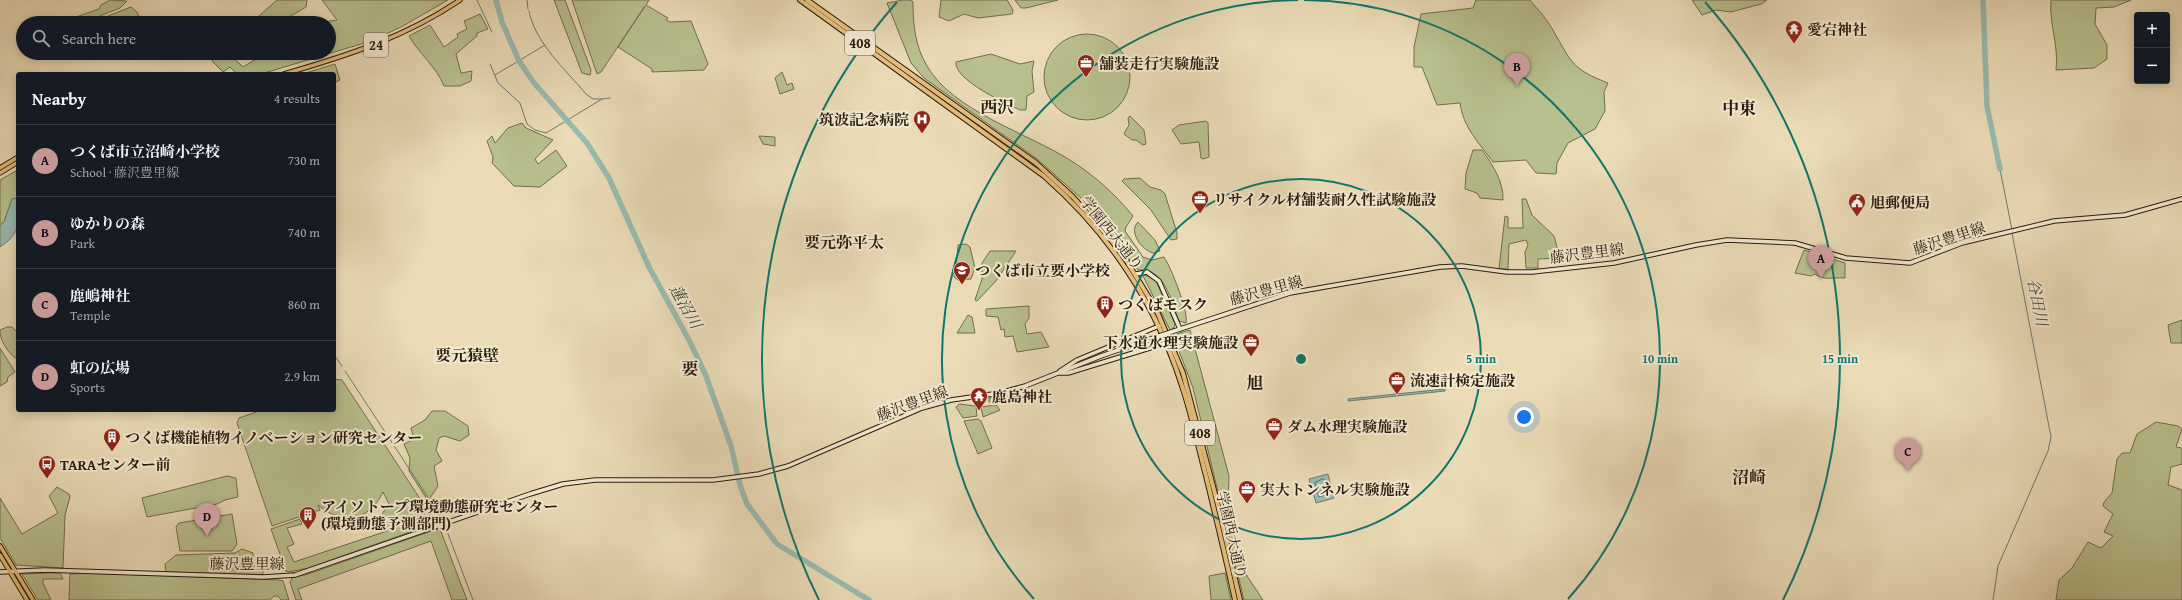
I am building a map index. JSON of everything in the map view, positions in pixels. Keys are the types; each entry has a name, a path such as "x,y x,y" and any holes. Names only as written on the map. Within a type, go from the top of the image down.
{"highway":[{"name":"学園西大通り","path":"800,0 1011,150 1056,186 1072,202 1112,249 1139,288 1166,342 1190,412 1235,600"},
{"name":"学園西大通り","path":"807,0 1036,164 1073,196 1096,221 1136,274 1166,330 1187,386 1240,600"}],"main road":[{"name":"24","path":"336,57 377,44 421,24 460,0"},
{"name":"24","path":"290,72 327,60"},
{"path":"0,168 16,159"},
{"path":"0,173 16,163"},
{"name":"藤沢豊里線","path":"0,572 14,570 284,576 304,573 524,496 563,484 595,480 739,478 788,466 922,408 951,400 1014,390 1187,326 1290,293 1440,267 1462,266 1507,272 1532,272 1614,263 1727,240 1796,243 1846,258 1910,263 1920,261 1949,247 2012,231 2059,220 2125,215 2182,199"},
{"path":"1136,274 1147,272 1158,278 1180,329"},
{"path":"1058,373 1077,360 1159,326"},
{"path":"1058,373 1068,373 1166,342"},
{"path":"0,546 33,600"},
{"path":"0,555 27,600"}],"green space":[{"path":"110,0 127,1 120,8 100,16 79,16 99,9 101,5"},
{"path":"277,0 307,0 306,7 291,16 259,16"},
{"path":"322,0 448,0 403,26 371,41 336,52 337,20 336,16 334,16"},
{"path":"554,0 565,0 591,70 590,75 582,73"},
{"path":"572,0 649,0 646,5 668,18 666,20 670,22 691,21 708,64 704,70 652,72 652,69 618,47 645,6 601,72 597,74"},
{"path":"911,0 913,2 914,27 917,43 927,66 939,82 954,96 992,120 1070,160 1088,172 1112,193 1126,208 1133,216 1125,231 1143,257 1152,260 1164,257 1175,280 1182,300 1185,310 1186,323 1179,321 1170,296 1161,280 1155,274 1138,270 1081,198 1037,159 924,78 911,63 887,3"},
{"path":"941,0 1007,0 1013,10 1012,14 978,18 964,14 949,21 939,17"},
{"path":"1015,0 1058,0 1021,8"},
{"path":"1476,0 1530,0 1549,23 1574,64 1587,73 1608,83 1604,92 1605,111 1595,129 1568,143 1557,163 1556,174 1536,173 1526,160 1493,162 1477,141 1464,120 1460,103 1437,105 1422,67 1414,67 1414,47 1421,14 1473,8"},
{"path":"1692,0 1767,0 1761,4 1731,12 1716,10 1702,15"},
{"path":"2051,0 2131,0 2114,7 2096,8 2095,24 2107,45 2107,59 2094,68 2056,70 2057,61 2051,18"},
{"path":"131,7 137,12 139,16 108,16"},
{"path":"480,14 488,29 477,33 477,36 456,54 461,73 472,71 471,81 460,86 444,86 437,72 409,36 430,25 444,47 458,37 457,34 467,29 464,21"},
{"path":"1087,34 1103,38 1117,47 1126,61 1130,77 1126,93 1117,107 1103,116 1087,120 1071,116 1057,107 1048,93 1044,77 1048,61 1057,47 1071,38"},
{"path":"991,54 1020,64 1034,61 1032,71 1034,92 1027,96 1026,110 1020,110 982,90 963,76 958,69 956,62"},
{"path":"212,60 236,60 243,67 254,60 308,60 268,72 235,72 230,67 223,72"},
{"path":"335,64 340,80 336,82 336,72 309,72"},
{"path":"782,72 787,85 792,83 794,89 780,94 775,78"},
{"path":"1130,116 1144,130 1146,144 1143,145 1136,140 1132,140 1124,134 1129,125 1128,118"},
{"path":"1206,121 1208,123 1209,157 1203,159 1201,158 1199,142 1181,144 1172,130 1179,125"},
{"path":"522,123 526,128 553,140 535,159 538,164 556,150 567,166 540,187 514,186 492,163 493,157 487,141 492,136 495,143 508,128"},
{"path":"759,136 775,137 775,146 763,144"},
{"path":"1473,150 1482,150 1493,167 1502,187 1503,200 1480,198 1477,193 1465,189 1466,173"},
{"path":"16,171 16,198 12,199 4,222 0,225 0,180"},
{"path":"1140,178 1150,187 1161,190 1165,194 1177,233 1177,239 1171,240 1151,210 1122,181 1124,179"},
{"path":"1522,199 1526,199 1532,215 1554,236 1560,258 1538,259 1538,268 1526,268 1525,252 1528,245 1526,240 1509,244 1508,269 1499,269 1505,216 1508,217 1508,228 1523,228"},
{"path":"1138,222 1155,240 1160,251 1153,253 1141,245 1135,235 1135,226"},
{"path":"966,244 970,247 975,268 971,279 958,280 954,277 954,270 956,268 958,245"},
{"path":"1804,250 1845,263 1845,278 1826,278 1815,274 1811,276 1795,273"},
{"path":"990,251 1016,251 996,281 977,301 975,300 982,279 982,263"},
{"path":"1142,274 1155,279 1175,324 1174,328 1170,330"},
{"path":"1029,306 1029,318 1025,324 1027,334 1041,332 1049,347 1017,352 1013,336 1005,337 1004,329 1001,330 998,317 986,316 986,309"},
{"path":"968,315 972,317 975,333 957,333"},
{"path":"2182,320 2182,343 2171,343 2168,325"},
{"path":"7,327 12,327 16,331 15,358 3,342 0,330"},
{"path":"1190,330 1229,476 1228,505 1247,576 1263,600 1244,600 1193,388 1173,335"},
{"path":"0,348 15,372 8,377 7,382 0,386"},
{"path":"336,379 342,380 436,523 308,568 289,572 286,571 271,529 300,519 302,524 287,528 294,544 287,547 294,562 387,531 382,514 389,504 383,492 377,502 370,509 355,517 346,518 337,516 327,512 318,505 320,510 272,526 237,423 239,418 256,412 336,412"},
{"path":"1025,390 1024,398 999,403 989,402 989,398"},
{"path":"959,404 976,406 977,416 963,418 956,407"},
{"path":"996,405 1000,410 983,417 981,407"},
{"path":"432,411 445,411 468,426 469,435 460,441 444,436 439,438 436,450 442,461 434,466 438,486 428,501 409,471 410,458 404,444 414,439 411,428 425,420"},
{"path":"978,419 981,421 992,448 978,454 964,421"},
{"path":"2156,422 2178,426 2182,429 2176,447 2182,448 2182,464 2171,467 2168,485 2182,490 2182,600 2056,600 2059,580 2072,568 2088,542 2101,548 2113,536 2104,532 2113,514 2103,506 2104,502 2112,493 2117,459 2122,453 2130,453 2137,434"},
{"path":"227,476 236,478 238,497 225,500 217,504 147,517 142,498"},
{"path":"57,487 69,494 70,497 65,515 63,568 16,565 0,538 0,498 22,534 58,513 49,496"},
{"path":"232,514 237,544 232,551 180,551 176,527 179,523"},
{"path":"440,529 467,600 452,600 431,541 298,589 302,600 296,600 290,582 292,578 308,574"},
{"path":"242,549 253,553 253,566 263,566 263,575 166,572 165,564 176,555 235,553"},
{"path":"60,573 63,579 43,579 43,583 51,600 38,600 22,574"},
{"path":"89,573 279,580 283,581 289,600 281,600 278,596 274,596 270,600 69,600 70,574"},
{"path":"1225,573 1231,600 1211,600 1209,576"}],"water":[{"path":"16,198 16,228 12,237 0,247 0,225 4,222 12,199"},
{"path":"1445,389 1445,391 1348,401 1348,399"},
{"path":"1328,474 1334,498 1316,503 1309,479"}],"waterway":[{"path":"477,0 492,32"},
{"name":"蓮沼川","path":"496,0 502,22 519,61 534,83 587,143 609,178 649,267 690,342 706,376 731,446 740,485 747,504 777,544 869,600"},
{"path":"527,0 528,9"},
{"name":"谷田川","path":"1983,0 1987,106 2000,169"},
{"path":"529,11 532,23 552,56 586,94 593,99 602,99"},
{"name":"蓮沼川","path":"495,75 545,45"},
{"path":"490,64 498,83 520,103 527,124 535,130 546,133 602,99 610,98"},
{"name":"谷田川","path":"2000,169 2012,230"},
{"name":"谷田川","path":"1993,600 1998,566 2048,451 2051,437 2012,233"},
{"path":"336,358 342,366"},
{"path":"345,371 431,502"},
{"path":"434,507 443,521"},
{"path":"445,526 473,600"}],"place":[{"name":"愛宕神社","path":"1794,44"},
{"name":"舗装走行実験施設","path":"1086,78"},
{"name":"ゆかりの森","path":"1517,86"},
{"name":"筑波記念病院","path":"922,134"},
{"name":"リサイクル材舗装耐久性試験施設","path":"1200,214"},
{"name":"旭郵便局","path":"1857,217"},
{"name":"つくば市立沼崎小学校","path":"1821,278"},
{"name":"つくば市立要小学校","path":"962,285"},
{"name":"つくばモスク","path":"1105,319"},
{"name":"下水道水理実験施設","path":"1251,357"},
{"name":"流速計検定施設","path":"1397,395"},
{"name":"鹿島神社","path":"979,411"},
{"name":"ダム水理実験施設","path":"1274,441"},
{"name":"つくば機能植物イノベーション研究センター","path":"112,452"},
{"name":"鹿嶋神社","path":"1908,471"},
{"name":"TARAセンター前","path":"47,479"},
{"name":"実大トンネル実験施設","path":"1247,504"},
{"name":"アイソトープ環境動態研究センター (環境動態予測部門)","path":"308,530"},
{"name":"虹の広場","path":"207,536"}],"district":[{"name":"西沢","path":"997,106"},
{"name":"中東","path":"1739,107"},
{"name":"要元弥平太","path":"844,242"},
{"name":"要元猿壁","path":"467,355"},
{"name":"要","path":"690,368"},
{"name":"旭","path":"1255,382"},
{"name":"沼崎","path":"1749,476"}]}
